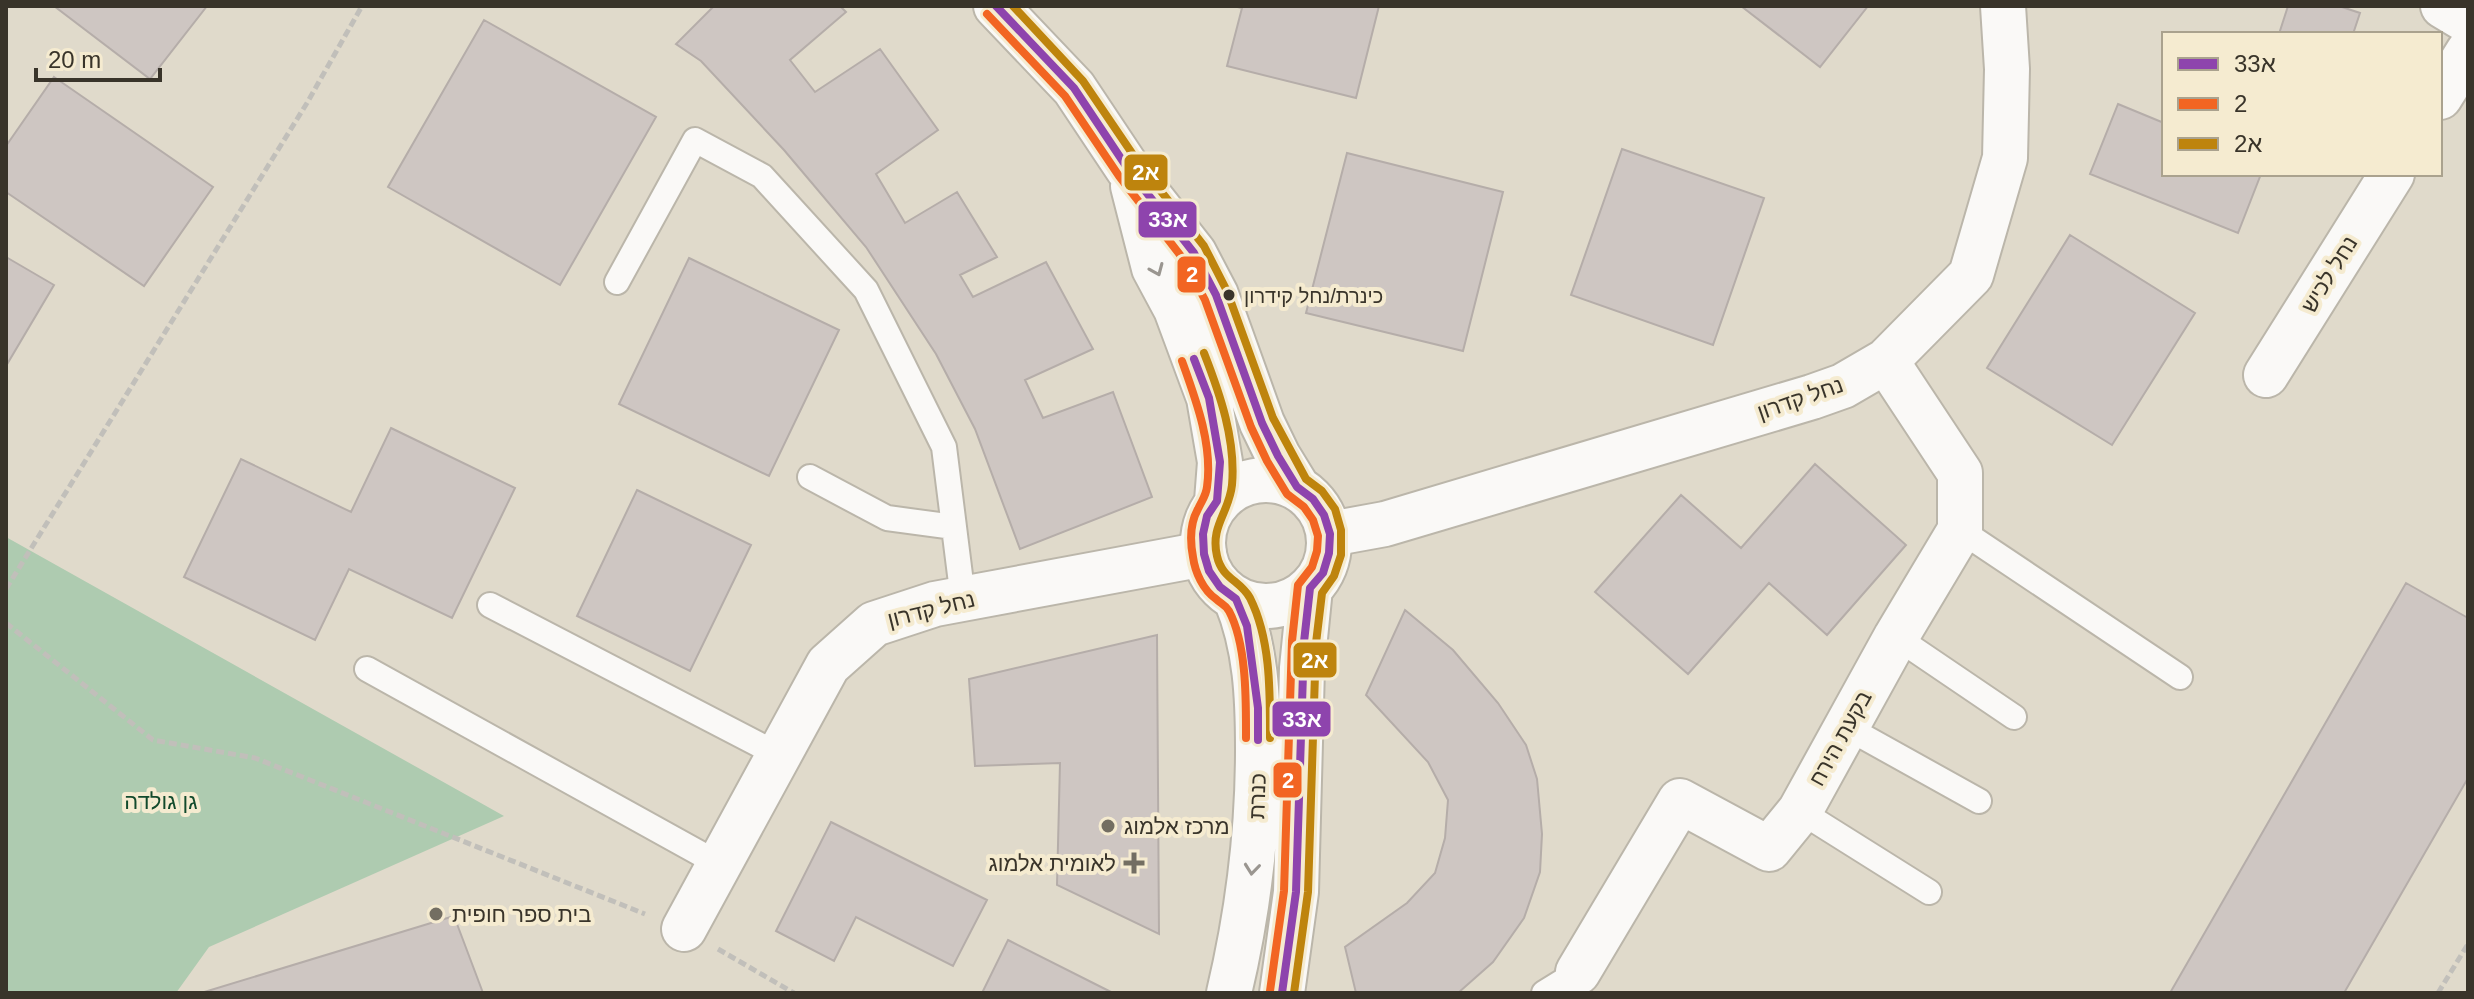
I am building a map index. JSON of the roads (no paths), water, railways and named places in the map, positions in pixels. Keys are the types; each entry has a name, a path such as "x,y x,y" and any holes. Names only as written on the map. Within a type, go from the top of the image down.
{"street":[{"path":"996,6 1074,88 1128,169 1194,253 1216,295 1262,423 1297,487"},
{"name":"נחל קדרון","path":"1330,534 1385,524 1812,397 1843,386 1886,361 1971,275 2005,158 2007,69 2003,6"},
{"path":"2443,6 2468,21"},
{"path":"2442,94 2468,52"},
{"path":"1128,169 1154,268 1176,309 1209,398 1220,462 1217,501"},
{"name":"נחל לכיש","path":"2266,375 2391,176"},
{"path":"1886,361 1960,473 1960,530"},
{"path":"1276,479 1297,487 1313,499 1324,515 1330,534 1323,573 1310,588 1294,599 1275,605 1255,605 1236,599 1220,587 1209,571 1203,534 1207,516 1217,501 1234,488 1255,480 1276,479"},
{"name":"בקעת הירח","path":"1561,982 1680,801 1769,849 1800,811 1896,637 1960,530"},
{"name":"נחל קדרון","path":"684,929 828,665 874,624 935,604 1204,554"},
{"name":"כנרת","path":"1282,993 1296,892 1302,668 1310,588"},
{"name":"כנרת","path":"1229,993 1247,909 1258,778 1258,708 1252,652 1247,626 1236,599"}],"lane":[{"path":"617,282 695,140 762,176 866,290 944,447 963,599"},
{"path":"810,477 887,518 954,527"},
{"path":"1960,530 2180,677"},
{"path":"490,605 779,755"},
{"path":"1896,637 2014,717"},
{"path":"367,669 719,864"},
{"path":"1846,727 1979,801"},
{"path":"1800,811 1929,892"}],"place":[{"name":"כינרת/נחל קידרון","path":"1229,295"},
{"name":"מרכז אלמוג","path":"1108,826"},
{"name":"לאומית אלמוג","path":"1134,863"},
{"name":"בית ספר חופית","path":"436,914"}],"park label":[{"name":"גן גולדה","path":"161,801"}]}
